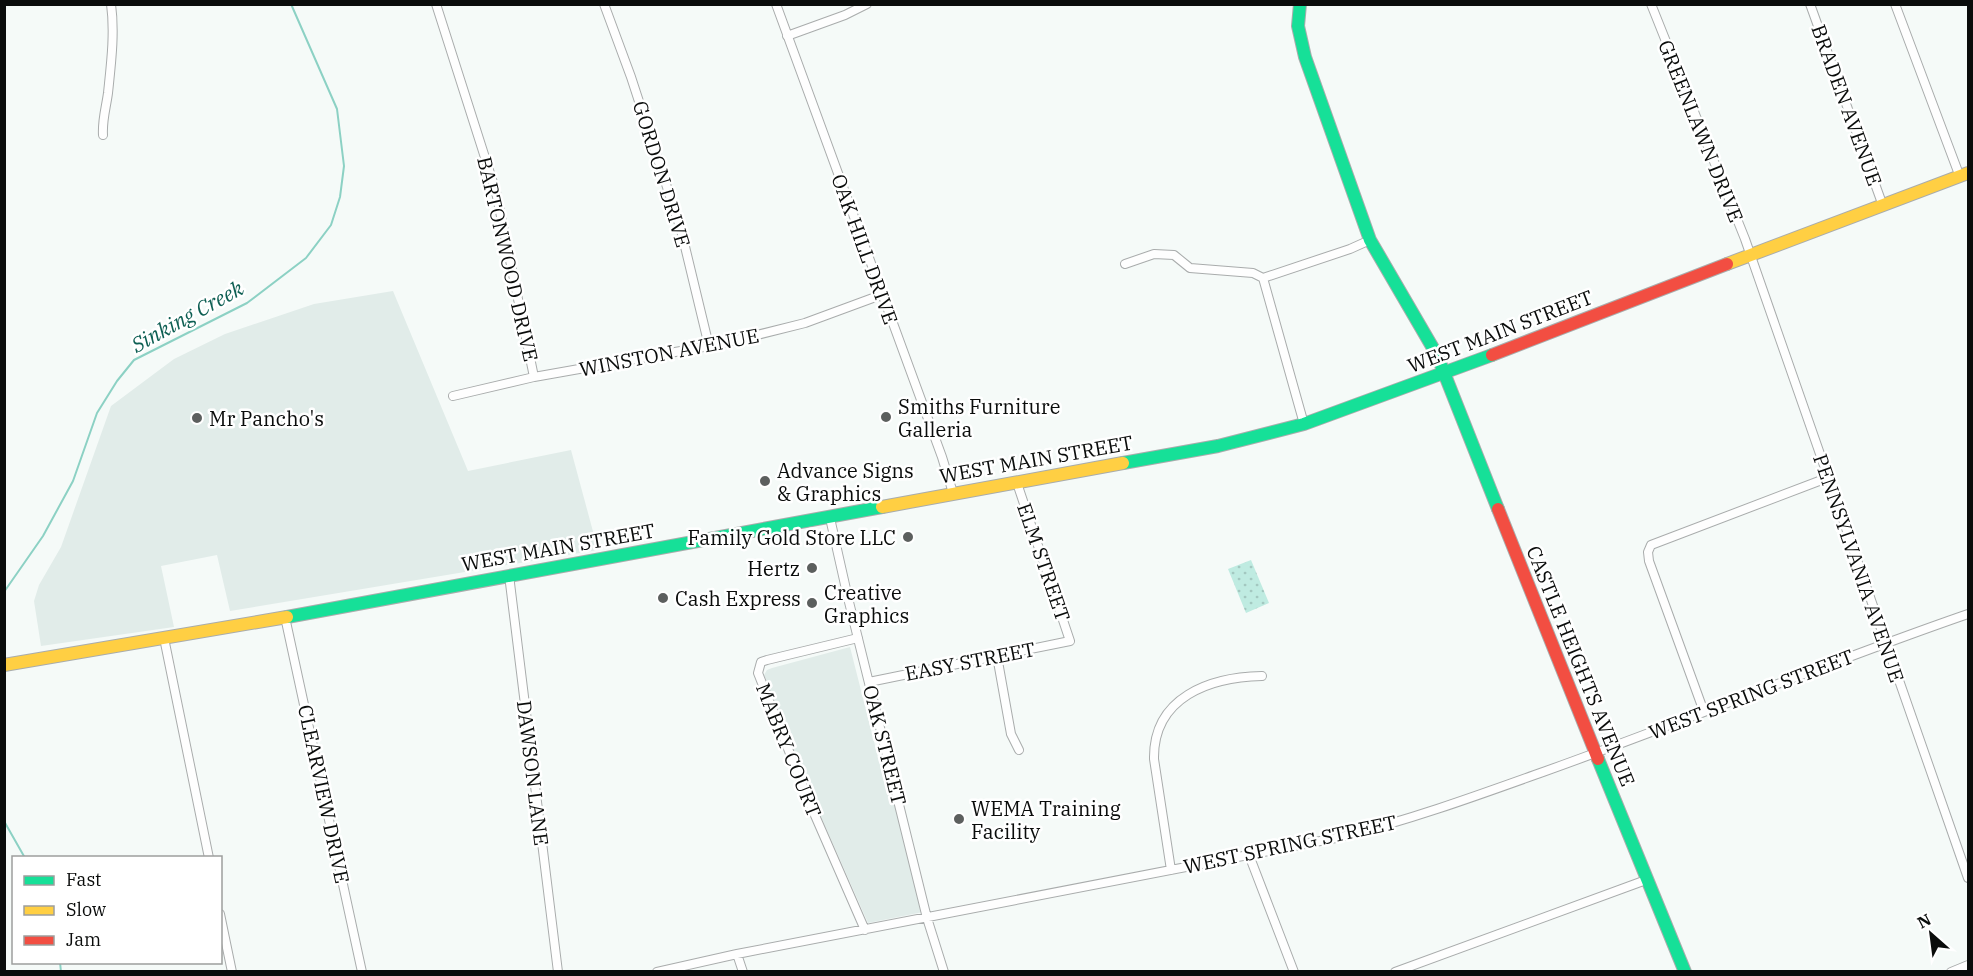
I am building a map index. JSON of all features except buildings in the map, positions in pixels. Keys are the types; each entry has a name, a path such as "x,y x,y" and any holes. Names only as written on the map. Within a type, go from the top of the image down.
{"main road":[{"name":"CASTLE HEIGHTS AVENUE","path":"1300,4 1298,26 1305,57 1370,240 1437,355 1646,880 1685,972"},
{"name":"WEST MAIN STREET","path":"6,664 285,617 1218,446 1304,424 1444,374 1572,323 1964,175"}],"street":[{"path":"103,135 102,120 107,95 113,21 111,4"},
{"name":"BARTONWOOD DRIVE","path":"436,4 496,192 534,377"},
{"name":"GORDON DRIVE","path":"604,4 631,77 681,230 709,346"},
{"name":"OAK HILL DRIVE","path":"776,4 881,296 942,457 953,493"},
{"path":"787,36 839,18 867,4"},
{"name":"GREENLAWN DRIVE","path":"1651,4 1751,257"},
{"name":"BRADEN AVENUE","path":"1810,4 1883,206"},
{"path":"1895,4 1964,175"},
{"path":"1125,264 1154,254 1174,255 1190,268 1253,273 1263,278 1370,240"},
{"name":"PENNSYLVANIA AVENUE","path":"1751,257 1968,878"},
{"path":"1263,278 1304,424"},
{"name":"WINSTON AVENUE","path":"453,396 534,377 709,346 806,323 881,296"},
{"path":"1704,712 1649,561 1648,552 1651,545 1827,478"},
{"name":"ELM STREET","path":"1017,483 1070,641"},
{"name":"OAK STREET","path":"830,518 927,918 944,972"},
{"name":"DAWSON LANE","path":"508,575 558,972"},
{"name":"WEST SPRING STREET","path":"657,972 737,954 1383,827 1595,753 1886,642 1968,614"},
{"name":"CLEARVIEW DRIVE","path":"285,617 362,972"},
{"path":"164,638 209,856"},
{"name":"MABRY COURT","path":"858,638 761,662 758,673 810,804 866,930"},
{"name":"EASY STREET","path":"869,682 1070,641"},
{"path":"997,656 1011,734 1019,750"},
{"path":"1171,870 1153,746 1161,724 1173,706 1194,690 1243,676 1262,676"},
{"path":"1249,855 1294,972"},
{"path":"1395,972 1646,880"},
{"path":"222,924 232,972"},
{"path":"737,954 743,972"},
{"path":"1951,972 1968,965"}],"shaded area":[{"path":"393,291 468,471 571,450 598,550 230,611 217,555 161,566 174,627 41,646 34,601 39,585 61,547 111,406 174,359 225,334 314,304"},
{"path":"850,647 887,793 894,792 923,912 868,923 818,810 764,675 772,668"}],"green space":[{"path":"1251,560 1269,603 1246,613 1228,569"}],"waterway":[{"name":"Sinking Creek","path":"4,592 43,536 73,481 97,413 117,381 134,360 247,303 306,258 331,225 340,197 344,166 337,109 291,4"},
{"name":"Sinking Creek","path":"4,821 24,856"},
{"name":"Sinking Creek","path":"60,964 61,972"}],"traffic: fast":[{"path":"1300,4 1298,26 1305,57 1370,240 1437,355 1498,509"},
{"path":"1123,463 1218,446 1304,424 1492,355"},
{"path":"287,617 882,507"},
{"path":"1598,759 1685,972"}],"traffic: slow":[{"path":"1727,264 1968,173"},
{"path":"882,507 1123,463"},
{"path":"4,665 287,617"}],"traffic: jam":[{"path":"1492,355 1727,264"},
{"path":"1498,509 1598,759"}],"place":[{"name":"Smiths Furniture Galleria","path":"886,417"},
{"name":"Mr Pancho's","path":"197,418"},
{"name":"Advance Signs & Graphics","path":"765,481"},
{"name":"Family Gold Store LLC","path":"908,537"},
{"name":"Hertz","path":"812,568"},
{"name":"Cash Express","path":"663,598"},
{"name":"Creative Graphics","path":"812,603"},
{"name":"WEMA Training Facility","path":"959,819"}]}
